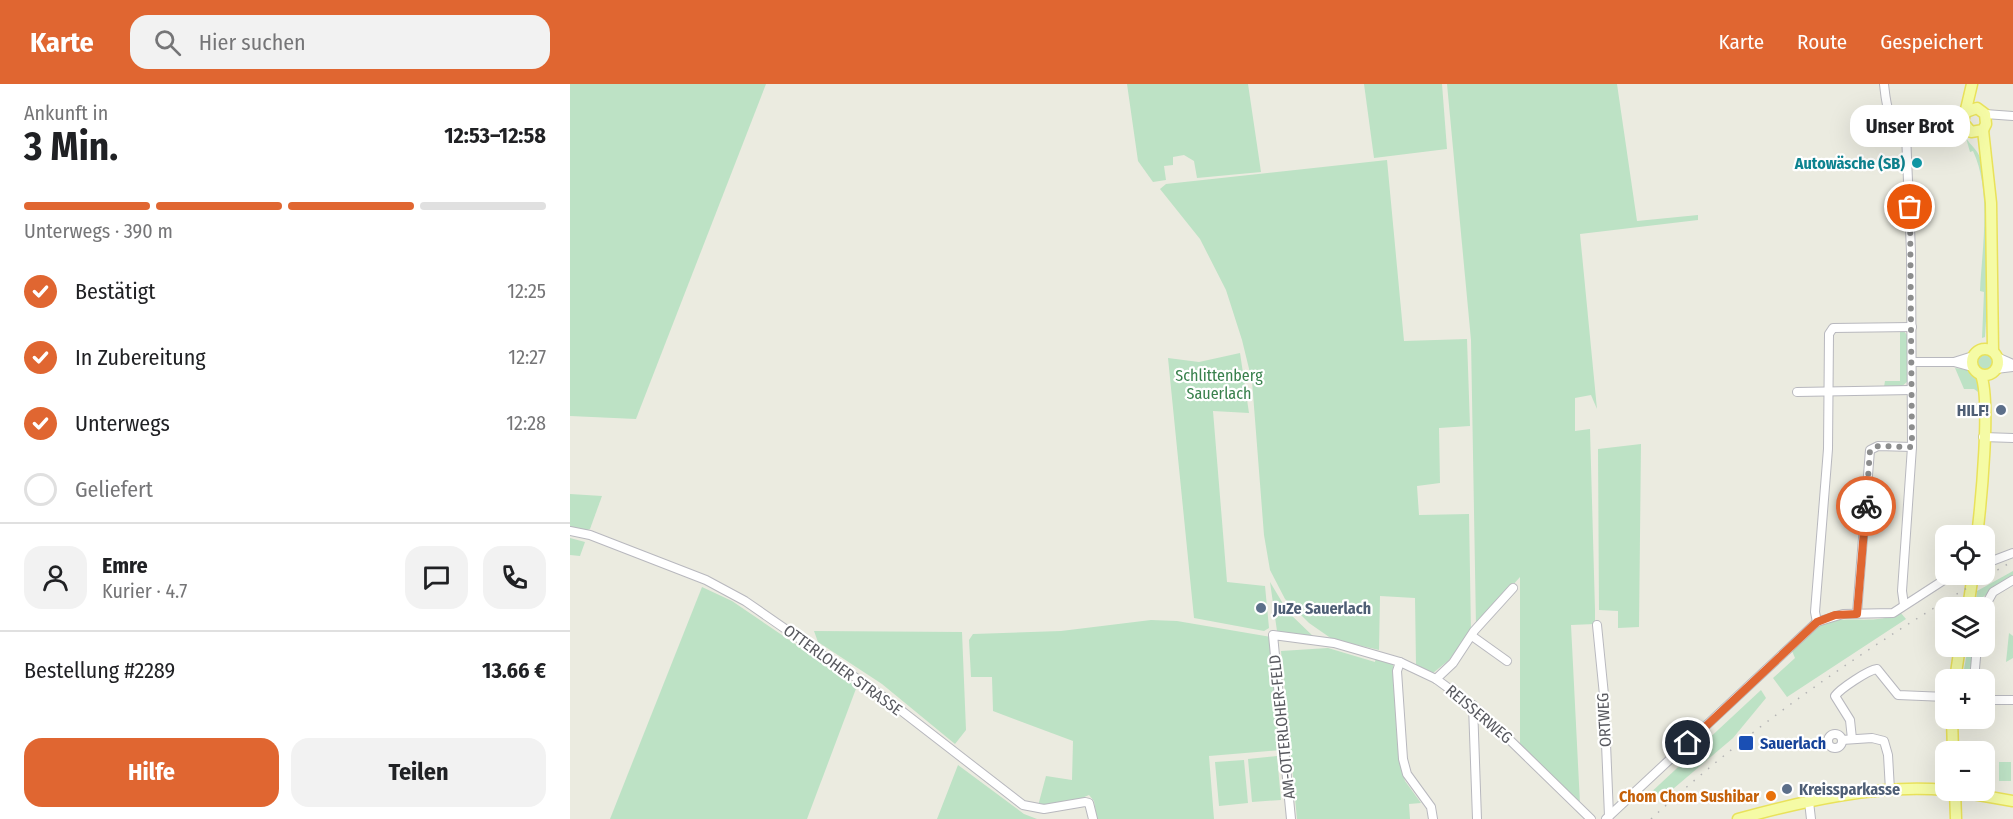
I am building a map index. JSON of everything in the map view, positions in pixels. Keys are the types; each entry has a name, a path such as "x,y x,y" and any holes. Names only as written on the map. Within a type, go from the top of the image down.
{"main road":[{"path":"1972,84 1984,119 1985,155 1991,203 1990,318 1995,354 1984,424"},
{"path":"1972,84 1966,122 1985,155"},
{"path":"1966,122 1973,108 1984,119"},
{"path":"1966,122 1984,119"},
{"path":"1978,525 1984,386 1977,362 1990,318"},
{"path":"1977,362 1995,354"},
{"path":"1977,362 1994,371"},
{"path":"1738,819 1809,802 1890,790 1935,790"},
{"path":"1995,798 2013,801"},
{"path":"1955,801 1956,819"}],"street":[{"path":"1884,84 1887,111 1891,118 1908,131"},
{"path":"1984,119 2009,116"},
{"path":"1908,131 1943,123 1966,122"},
{"path":"1904,605 1902,591 1912,447 1909,191 1905,148 1908,131"},
{"path":"1817,622 1815,612 1824,508 1830,391 1829,334 1833,328 1912,327"},
{"path":"1995,354 2013,366"},
{"path":"1912,362 1977,362"},
{"path":"1994,371 2013,366"},
{"path":"1797,392 1912,390"},
{"path":"1983,437 2013,438"},
{"path":"1857,614 1870,452 1878,446 1912,447"},
{"name":"OTTERLOHER STRASSE","path":"570,531 620,546 728,591 885,698 1023,805 1044,809 1085,802 1089,803 1093,819"},
{"path":"1995,560 2013,553"},
{"path":"1990,597 1993,592 2013,580"},
{"path":"1608,818 1817,622 1835,615 1886,615 1936,585"},
{"path":"1436,679 1453,663 1472,636 1513,588"},
{"name":"ORTWEG","path":"1597,625 1604,695 1608,818"},
{"name":"REISSERWEG","path":"1273,634 1334,643 1400,662 1436,679 1473,705 1591,819"},
{"name":"AM-OTTERLOHER-FELD","path":"1273,634 1291,819"},
{"path":"1472,636 1508,661"},
{"path":"1400,662 1397,671 1403,759 1407,774 1431,807 1433,819"},
{"path":"1852,739 1850,720 1835,696 1845,686 1877,669 1898,695 1935,697"},
{"path":"1995,700 2013,700"},
{"path":"1473,705 1477,819"},
{"path":"1842,740 1878,739 1885,742 1890,790"},
{"path":"1809,802 1812,819"}],"green space":[{"path":"570,84 766,84 636,419 570,416"},
{"path":"1127,84 1248,84 1261,172 1197,178 1194,161 1184,155 1173,157 1173,165 1164,166 1166,180 1153,182 1138,161"},
{"path":"1364,84 1442,84 1447,149 1374,158"},
{"path":"1447,84 1617,84 1637,221 1698,215 1698,220 1580,234 1597,409 1591,395 1575,398 1575,431 1590,429 1595,610 1595,624 1571,625 1580,804 1520,744 1520,577 1476,626 1471,340"},
{"path":"1966,138 1981,160 1988,199 1989,272 1985,337 1982,338 1984,292 1980,291 1984,202 1979,167 1973,151 1970,152"},
{"path":"1387,160 1404,341 1467,339 1470,426 1439,428 1440,483 1417,486 1419,515 1469,514 1471,632 1449,660 1433,673 1416,665 1415,598 1380,596 1379,650 1332,639 1309,623 1285,599 1270,570 1264,535 1252,381 1242,340 1226,290 1200,239 1160,189 1166,184"},
{"path":"1903,330 1907,335 1908,381 1901,387 1884,387 1885,381 1900,381 1900,331"},
{"path":"1985,352 1992,355 1995,362 1992,369 1985,372 1978,369 1975,362 1978,355"},
{"name":"Schlittenberg Sauerlach","path":"1240,353 1249,413 1213,411 1227,582 1265,586 1269,628 1264,631 1194,618 1168,358 1199,362"},
{"path":"1955,368 1968,370 1975,375 1982,395 1974,389 1964,389"},
{"path":"1641,444 1639,627 1618,628 1618,611 1599,610 1598,449"},
{"path":"570,494 602,496 590,529 585,531 570,528"},
{"path":"570,538 585,542 580,556 570,555"},
{"path":"2013,571 2013,575 1983,597 1976,597 1977,591 1988,585 1995,585 1995,581"},
{"path":"1270,582 1288,612 1316,639 1277,631"},
{"path":"702,587 732,601 857,686 807,819 610,819"},
{"path":"1900,612 1906,619 1787,697 1773,678 1795,658 1792,651 1815,627 1840,620 1881,619"},
{"path":"1151,620 1177,621 1271,637 1281,750 1209,756 1214,819 1097,819 1094,801 1089,795 1077,800 1038,806 1046,776 1072,780 1073,741 993,711 992,677 971,677 969,640 973,634 1061,631"},
{"path":"814,631 962,632 966,730 955,744 882,684 818,642"},
{"path":"2009,633 2013,636 2013,658 2006,662"},
{"path":"1328,648 1375,662 1376,657 1393,664 1399,755 1405,781 1421,803 1409,804 1410,819 1297,819 1281,651"},
{"path":"1966,657 1972,657 1971,669 1964,669"},
{"path":"1761,690 1766,698 1733,738 1660,800 1646,797"},
{"path":"1277,756 1281,800 1252,802 1248,759"},
{"path":"1244,760 1248,803 1219,806 1215,762"},
{"path":"1999,762 2011,762 2011,781 1999,781"},
{"path":"958,765 1024,814 1037,819 937,819"}],"railway":[{"path":"1651,819 1735,746 1779,712 1917,618 2013,561"}],"way so far":[{"path":"1866,506 1870,450 1875,446 1912,447 1910,207"}],"place":[{"name":"Autowäsche (SB)","path":"1917,163"},
{"name":"Unser Brot","path":"1910,207"},
{"name":"HILF!","path":"2001,410"},
{"name":"JuZe Sauerlach","path":"1261,608"},
{"name":"Sauerlach","path":"1746,743"},
{"name":"Kreissparkasse","path":"1787,789"},
{"name":"Chom Chom Sushibar","path":"1771,796"}],"route":[{"path":"1688,743 1792,648 1817,622 1835,615 1857,614 1866,506"}]}
